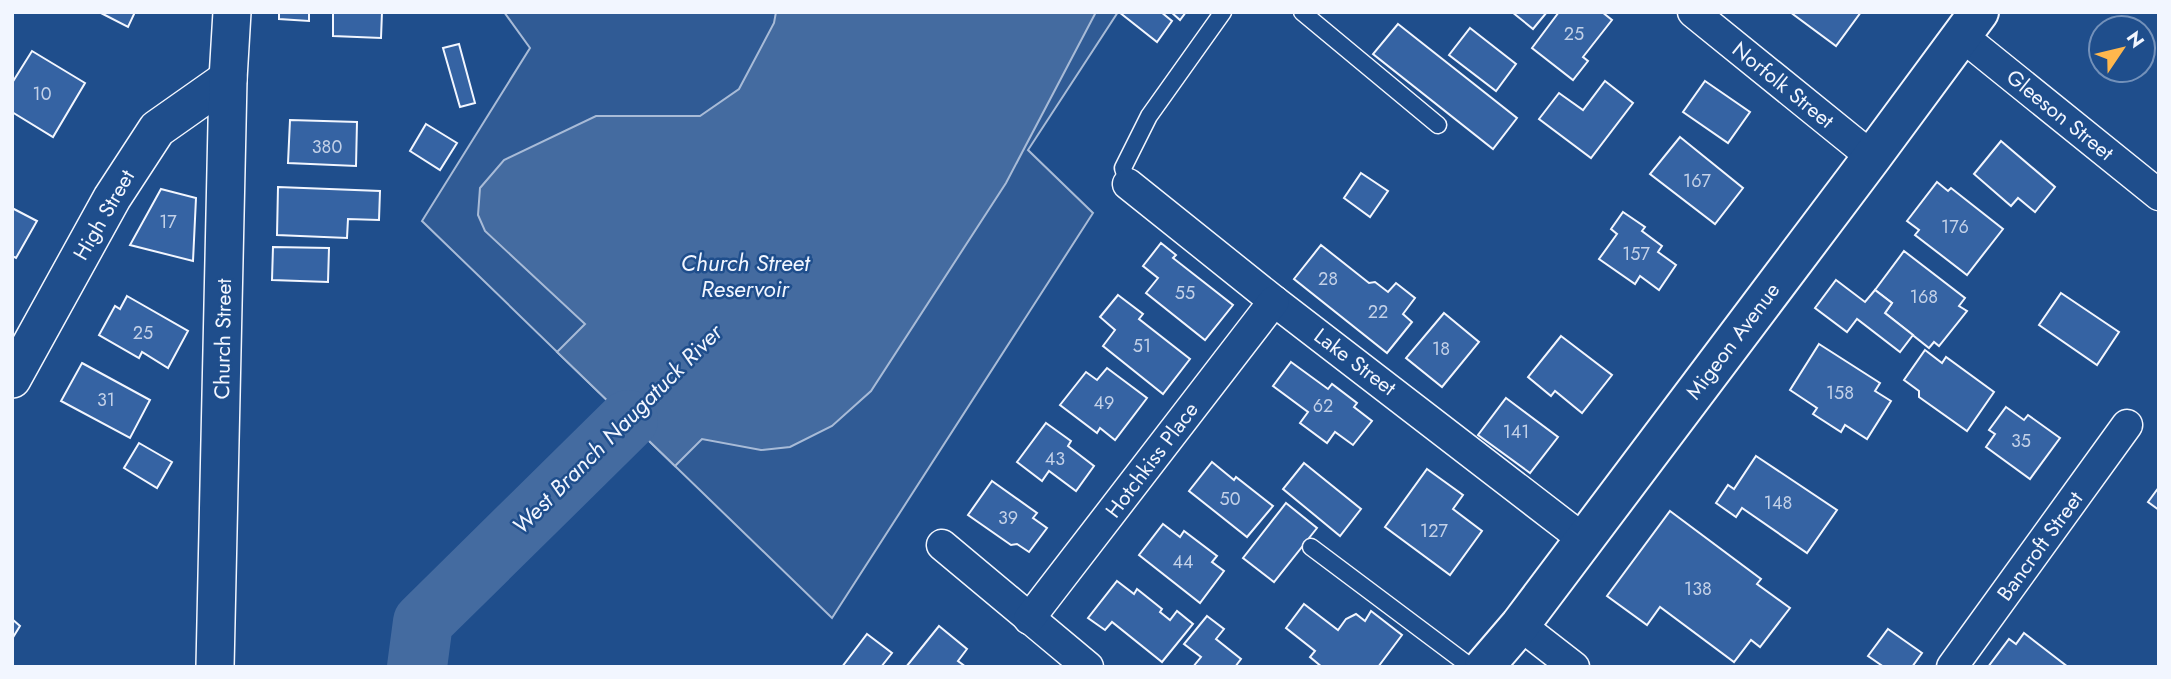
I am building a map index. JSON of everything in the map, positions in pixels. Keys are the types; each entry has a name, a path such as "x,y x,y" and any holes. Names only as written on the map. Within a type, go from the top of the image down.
{"main road":[{"name":"Migeon Avenue","path":"1484,667 1520,625 1970,24"}],"street":[{"name":"Church Street","path":"215,667 228,79 232,12"},
{"name":"Norfolk Street","path":"1693,12 1872,158"},
{"name":"Gleeson Street","path":"1970,24 2159,195"},
{"name":"High Street","path":"12,379 112,198 157,129 228,79"},
{"name":"Lake Street","path":"1128,184 1273,300 1583,539"},
{"name":"Hotchkiss Place","path":"1030,619 1273,300"},
{"name":"Bancroft Street","path":"1952,667 2127,425"},
{"path":"942,545 1088,667"},
{"path":"1520,625 1574,667"}],"lane":[{"path":"1128,184 1123,168 1149,116 1223,12"},
{"path":"1302,12 1438,125"},
{"path":"1311,547 1471,667"}],"shaded area":[{"name":"Church Street Reservoir","path":"504,12 1118,12 1028,150 1093,213 832,618 422,221 530,48"}],"water":[{"name":"Church Street Reservoir","path":"776,12 1096,12 1006,183 871,391 832,426 790,447 761,450 702,439 675,466 557,352 585,324 485,231 478,215 480,188 504,160 596,116 700,116 739,89 774,23"}],"building":[{"path":"99,12 135,12 128,27"},
{"path":"279,12 309,12 309,21 279,19"},
{"path":"333,12 382,12 381,38 333,36"},
{"path":"1119,12 1161,12 1172,21 1157,42"},
{"path":"1171,12 1186,12 1180,20"},
{"path":"1512,12 1547,12 1533,29"},
{"path":"1559,12 1602,12 1612,20 1583,57 1588,61 1573,80 1532,48"},
{"path":"1790,12 1861,12 1836,46"},
{"path":"1398,24 1517,118 1493,149 1373,54"},
{"path":"1470,28 1516,64 1496,91 1449,55"},
{"path":"459,44 475,103 460,107 443,48"},
{"path":"32,51 85,83 53,137 12,112 12,83"},
{"path":"1605,81 1633,103 1591,158 1539,119 1559,93 1583,110"},
{"path":"1705,81 1750,112 1728,143 1683,112"},
{"path":"290,120 357,122 356,166 288,163"},
{"path":"426,124 457,143 440,170 410,151"},
{"path":"1680,137 1743,188 1715,224 1650,174"},
{"path":"2001,141 2055,187 2035,212 2018,198 2011,206 1974,174"},
{"path":"1361,173 1388,191 1370,217 1344,198"},
{"path":"1937,182 1948,191 1951,188 2003,229 1967,275 1915,235 1919,230 1907,221"},
{"path":"278,187 380,191 379,220 348,219 347,238 277,235"},
{"path":"161,189 196,198 193,261 130,245"},
{"path":"12,208 37,221 16,258 12,256"},
{"path":"1623,212 1645,227 1642,231 1662,246 1658,252 1676,265 1659,290 1640,276 1635,284 1599,259 1617,234 1611,229"},
{"path":"1161,243 1176,255 1173,258 1233,305 1205,340 1146,293 1158,278 1143,266"},
{"path":"1321,245 1369,283 1375,282 1388,292 1396,283 1415,298 1403,314 1412,322 1387,353 1294,279"},
{"path":"273,247 329,248 328,282 272,280"},
{"path":"1904,251 1965,298 1959,306 1967,311 1939,346 1934,342 1929,348 1885,313 1892,303 1875,290"},
{"path":"1836,280 1865,302 1875,290 1892,303 1885,313 1913,335 1900,352 1857,319 1847,332 1815,308"},
{"path":"2061,293 2119,332 2097,365 2039,325"},
{"path":"1118,295 1143,314 1139,319 1190,359 1163,394 1103,346 1115,330 1100,317"},
{"path":"127,296 188,331 168,368 142,352 139,358 99,335 115,306 120,309"},
{"path":"1444,313 1479,342 1442,387 1406,358"},
{"path":"1561,336 1612,375 1582,413 1555,391 1551,396 1528,377"},
{"path":"1819,344 1880,383 1875,391 1891,401 1867,439 1845,425 1841,432 1813,414 1817,408 1790,390"},
{"path":"1925,350 1942,363 1946,357 1994,392 1967,431 1919,397 1919,391 1904,380"},
{"path":"1291,362 1328,389 1332,384 1357,403 1354,407 1372,421 1353,445 1335,432 1327,443 1300,423 1308,412 1273,386"},
{"path":"82,363 150,400 130,438 61,401"},
{"path":"1107,368 1147,398 1115,440 1100,428 1097,433 1060,405 1086,372 1097,380"},
{"path":"1506,398 1558,437 1530,473 1478,435"},
{"path":"2006,407 2024,420 2028,415 2060,438 2030,479 1986,447 1995,434 1989,430"},
{"path":"1046,423 1071,441 1068,446 1094,466 1076,491 1049,471 1042,481 1017,462"},
{"path":"139,443 172,462 157,488 124,468"},
{"path":"1756,456 1837,510 1807,553 1742,508 1736,517 1716,503 1728,485 1734,489"},
{"path":"1212,462 1273,506 1247,537 1189,491"},
{"path":"1304,463 1361,509 1340,536 1283,489"},
{"path":"1427,469 1463,495 1453,509 1482,531 1450,575 1385,527"},
{"path":"992,481 1037,513 1033,518 1047,528 1029,552 1017,544 1011,545 968,515"},
{"path":"2159,487 2159,510 2148,502"},
{"path":"1286,503 1317,528 1274,582 1243,558"},
{"path":"1670,511 1761,579 1757,584 1790,608 1760,647 1751,640 1734,662 1660,607 1647,625 1607,596"},
{"path":"1163,524 1180,537 1184,531 1217,556 1212,562 1224,571 1200,603 1139,555"},
{"path":"1117,581 1134,594 1137,589 1162,609 1160,612 1170,620 1177,611 1193,624 1162,662 1112,622 1105,630 1088,618"},
{"path":"1304,604 1338,630 1346,619 1356,614 1365,621 1371,611 1402,635 1378,667 1322,667 1310,657 1315,651 1286,628"},
{"path":"1207,616 1224,629 1216,639 1241,659 1235,667 1193,667 1201,657 1184,644"},
{"path":"12,619 20,626 12,639"},
{"path":"939,626 967,649 958,661 966,667 906,667"},
{"path":"1888,629 1922,653 1912,667 1884,667 1868,656"},
{"path":"2024,633 2068,667 1988,667 2009,639 2016,644"},
{"path":"867,634 892,653 881,667 842,667"}],"waterway":[{"name":"West Branch Naugatuck River","path":"417,667 423,622 628,420"}]}
